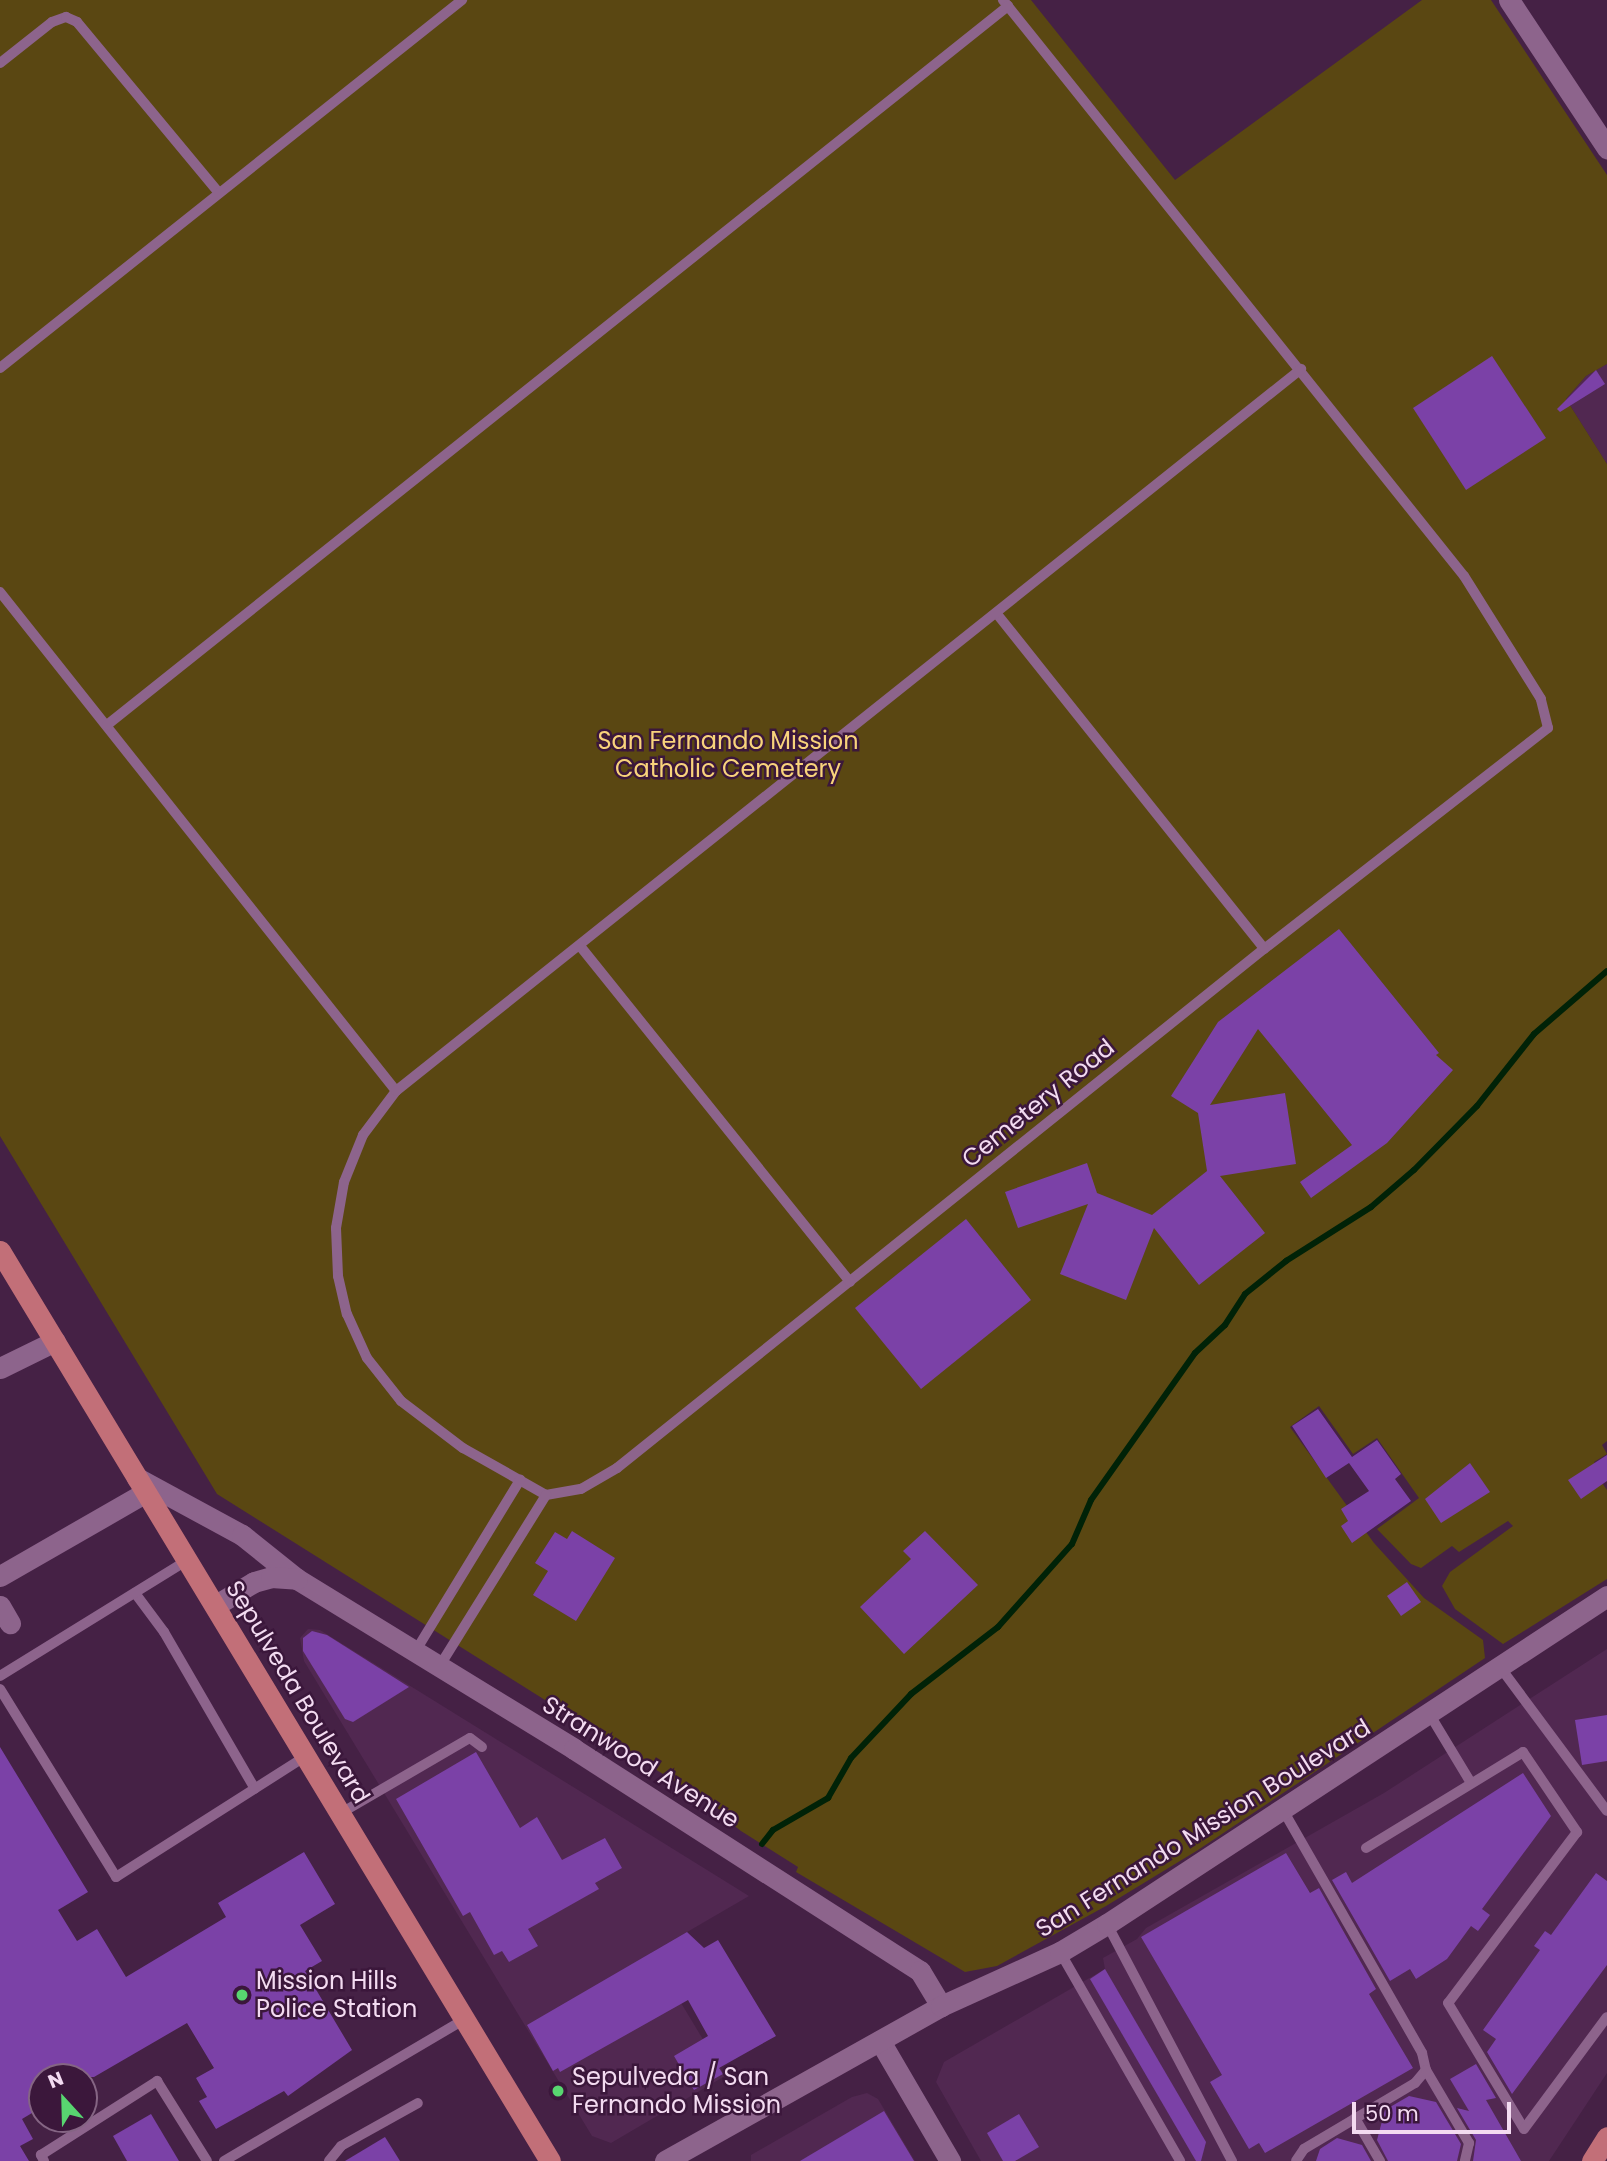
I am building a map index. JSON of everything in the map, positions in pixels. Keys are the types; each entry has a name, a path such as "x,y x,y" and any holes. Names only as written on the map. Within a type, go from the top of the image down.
{"main road":[{"name":"Sepulveda Boulevard","path":"0,1251 550,2161"},
{"path":"1592,2161 1607,2137"}],"street":[{"path":"1509,0 1607,148"},
{"path":"0,1368 55,1341"},
{"path":"0,1576 142,1485"},
{"name":"Stranwood Avenue","path":"142,1485 242,1535 297,1580 920,1971 941,2006"},
{"path":"216,1605 254,1581 297,1580"},
{"name":"San Fernando Mission Boulevard","path":"666,2161 941,2006 1060,1952 1107,1924 1597,1606 1607,1596"},
{"path":"880,2041 950,2161"}],"lane":[{"path":"0,368 461,0"},
{"path":"107,725 1005,3 1301,369 396,1091 363,1135 344,1182 336,1228 338,1276 347,1314 367,1358 401,1401 463,1448 546,1495 439,1667"},
{"path":"0,63 52,22 66,17 77,22 219,193"},
{"name":"Cemetery Road","path":"546,1495 581,1489 617,1468 1264,949 1548,727 1541,699 1464,576 1301,369"},
{"path":"0,592 396,1091"},
{"path":"997,614 1264,949"},
{"path":"580,946 850,1282"},
{"path":"415,1652 520,1480"},
{"path":"0,1676 188,1560"},
{"path":"135,1593 171,1642 255,1789"},
{"path":"1500,1667 1607,1811"},
{"path":"0,1689 116,1877 306,1756"},
{"path":"1430,1715 1471,1783"},
{"path":"341,1813 470,1738 482,1747"},
{"path":"1366,1848 1523,1752 1577,1832 1448,2003 1524,2129 1607,2017"},
{"path":"1283,1810 1422,2053 1426,2070 1469,2144 1465,2161"},
{"path":"1107,1924 1232,2161"},
{"path":"1060,1952 1180,2161"},
{"path":"224,2161 465,2019"},
{"path":"1296,2161 1304,2148 1415,2082 1426,2070"},
{"path":"44,2161 41,2155 157,2081 207,2161"},
{"path":"329,2161 332,2152 418,2103"},
{"path":"1356,2118 1380,2161"}],"shaded area":[{"path":"1607,364 1607,464 1566,399 1586,376"},
{"path":"308,1629 320,1630 749,1896 651,1953 725,2076 611,2143 592,2136 304,1661 300,1638"},
{"path":"1607,1649 1607,2073 1549,2161 981,2161 936,2082 944,2062 1105,1969 1103,1958 1137,1939 1146,1928 1384,1793"},
{"path":"867,2093 878,2099 915,2161 751,2161 751,2155 852,2097"}],"green space":[{"name":"San Fernando Mission Catholic Cemetery","path":"0,0 1031,0 1175,180 1422,0 1491,0 1607,175 1607,364 1586,376 1566,399 1607,464 1607,1441 1602,1445 1607,1454 1594,1462 1606,1479 1602,1483 1607,1490 1607,1579 1503,1644 1455,1609 1442,1586 1450,1572 1513,1526 1508,1521 1459,1552 1452,1546 1421,1568 1411,1564 1377,1529 1419,1498 1377,1438 1353,1454 1319,1406 1290,1427 1374,1543 1424,1598 1483,1640 1485,1658 1198,1850 1106,1906 997,1966 965,1972 796,1872 798,1867 741,1831 723,1817 725,1813 217,1494 0,1136"}],"building":[{"path":"1492,356 1546,438 1466,490 1413,408"},
{"path":"1596,370 1605,384 1560,412 1557,409"},
{"path":"1339,929 1439,1053 1436,1055 1453,1070 1387,1143 1311,1198 1300,1182 1352,1145 1258,1029 1210,1105 1285,1093 1296,1164 1220,1176 1265,1233 1199,1285 1154,1228 1126,1300 1060,1274 1088,1204 1018,1228 1005,1192 1087,1163 1097,1193 1152,1215 1207,1171 1198,1113 1171,1096 1218,1022"},
{"path":"966,1219 1031,1300 921,1389 855,1308"},
{"path":"1318,1409 1352,1457 1377,1440 1401,1474 1395,1479 1411,1501 1352,1543 1341,1526 1348,1521 1341,1509 1369,1491 1349,1463 1326,1478 1292,1426"},
{"path":"1607,1455 1607,1481 1581,1499 1568,1480"},
{"path":"1470,1463 1490,1492 1441,1523 1425,1499"},
{"path":"572,1531 615,1558 576,1621 533,1595 548,1571 535,1563 555,1532 567,1539"},
{"path":"925,1531 978,1585 904,1654 860,1607 911,1559 903,1551"},
{"path":"1407,1582 1421,1602 1401,1616 1387,1596"},
{"path":"312,1631 327,1635 409,1687 353,1722 345,1719 303,1651 303,1638"},
{"path":"1607,1715 1607,1761 1582,1765 1575,1720"},
{"path":"0,1747 88,1892 58,1910 77,1941 97,1929 126,1977 226,1917 218,1903 304,1852 335,1904 300,1925 322,1961 305,1971 352,2050 288,2096 284,2091 216,2129 199,2101 207,2097 196,2078 214,2068 187,2023 98,2075 98,2063 28,2063 28,2115 22,2119 33,2139 20,2146 29,2161 0,2161"},
{"path":"476,1752 520,1828 537,1817 562,1860 605,1838 622,1868 595,1883 599,1889 528,1929 538,1946 509,1962 502,1951 494,1955 470,1912 463,1916 396,1799"},
{"path":"1523,1773 1551,1816 1482,1909 1490,1915 1478,1931 1471,1926 1447,1959 1416,1979 1410,1969 1390,1981 1332,1880 1346,1872 1352,1883"},
{"path":"1286,1853 1310,1893 1319,1888 1376,1989 1369,1994 1413,2068 1265,2153 1259,2143 1249,2149 1210,2082 1222,2075 1141,1937"},
{"path":"1596,1873 1607,1881 1607,1965 1512,2094 1487,2052 1496,2039 1483,2030 1540,1950 1534,1946 1545,1931 1551,1935"},
{"path":"687,1932 704,1948 718,1940 776,2036 719,2068 723,2074 694,2090 674,2056 708,2036 688,2000 560,2072 558,2068 553,2071 527,2025"},
{"path":"1105,1969 1206,2142 1201,2161 1196,2161 1090,1979"},
{"path":"1476,2064 1496,2098 1486,2100 1521,2161 1473,2161 1476,2140 1457,2108 1469,2111 1450,2079"},
{"path":"1409,2096 1436,2102 1461,2144 1457,2161 1388,2161 1377,2140 1385,2110"},
{"path":"884,2111 914,2161 800,2161"},
{"path":"151,2114 179,2161 127,2161 113,2136"},
{"path":"1019,2114 1039,2147 1015,2161 1003,2161 987,2133"},
{"path":"385,2137 400,2161 345,2161"},
{"path":"1337,2138 1362,2145 1371,2161 1316,2161 1320,2149"}],"waterway":[{"path":"762,1844 773,1830 828,1798 851,1758 911,1694 998,1627 1072,1544 1091,1500 1195,1353 1225,1325 1245,1294 1286,1261 1371,1207 1414,1170 1477,1106 1534,1034 1607,971"}],"place":[{"name":"Mission Hills Police Station","path":"242,1995"},
{"name":"Sepulveda / San Fernando Mission","path":"558,2091"}]}
